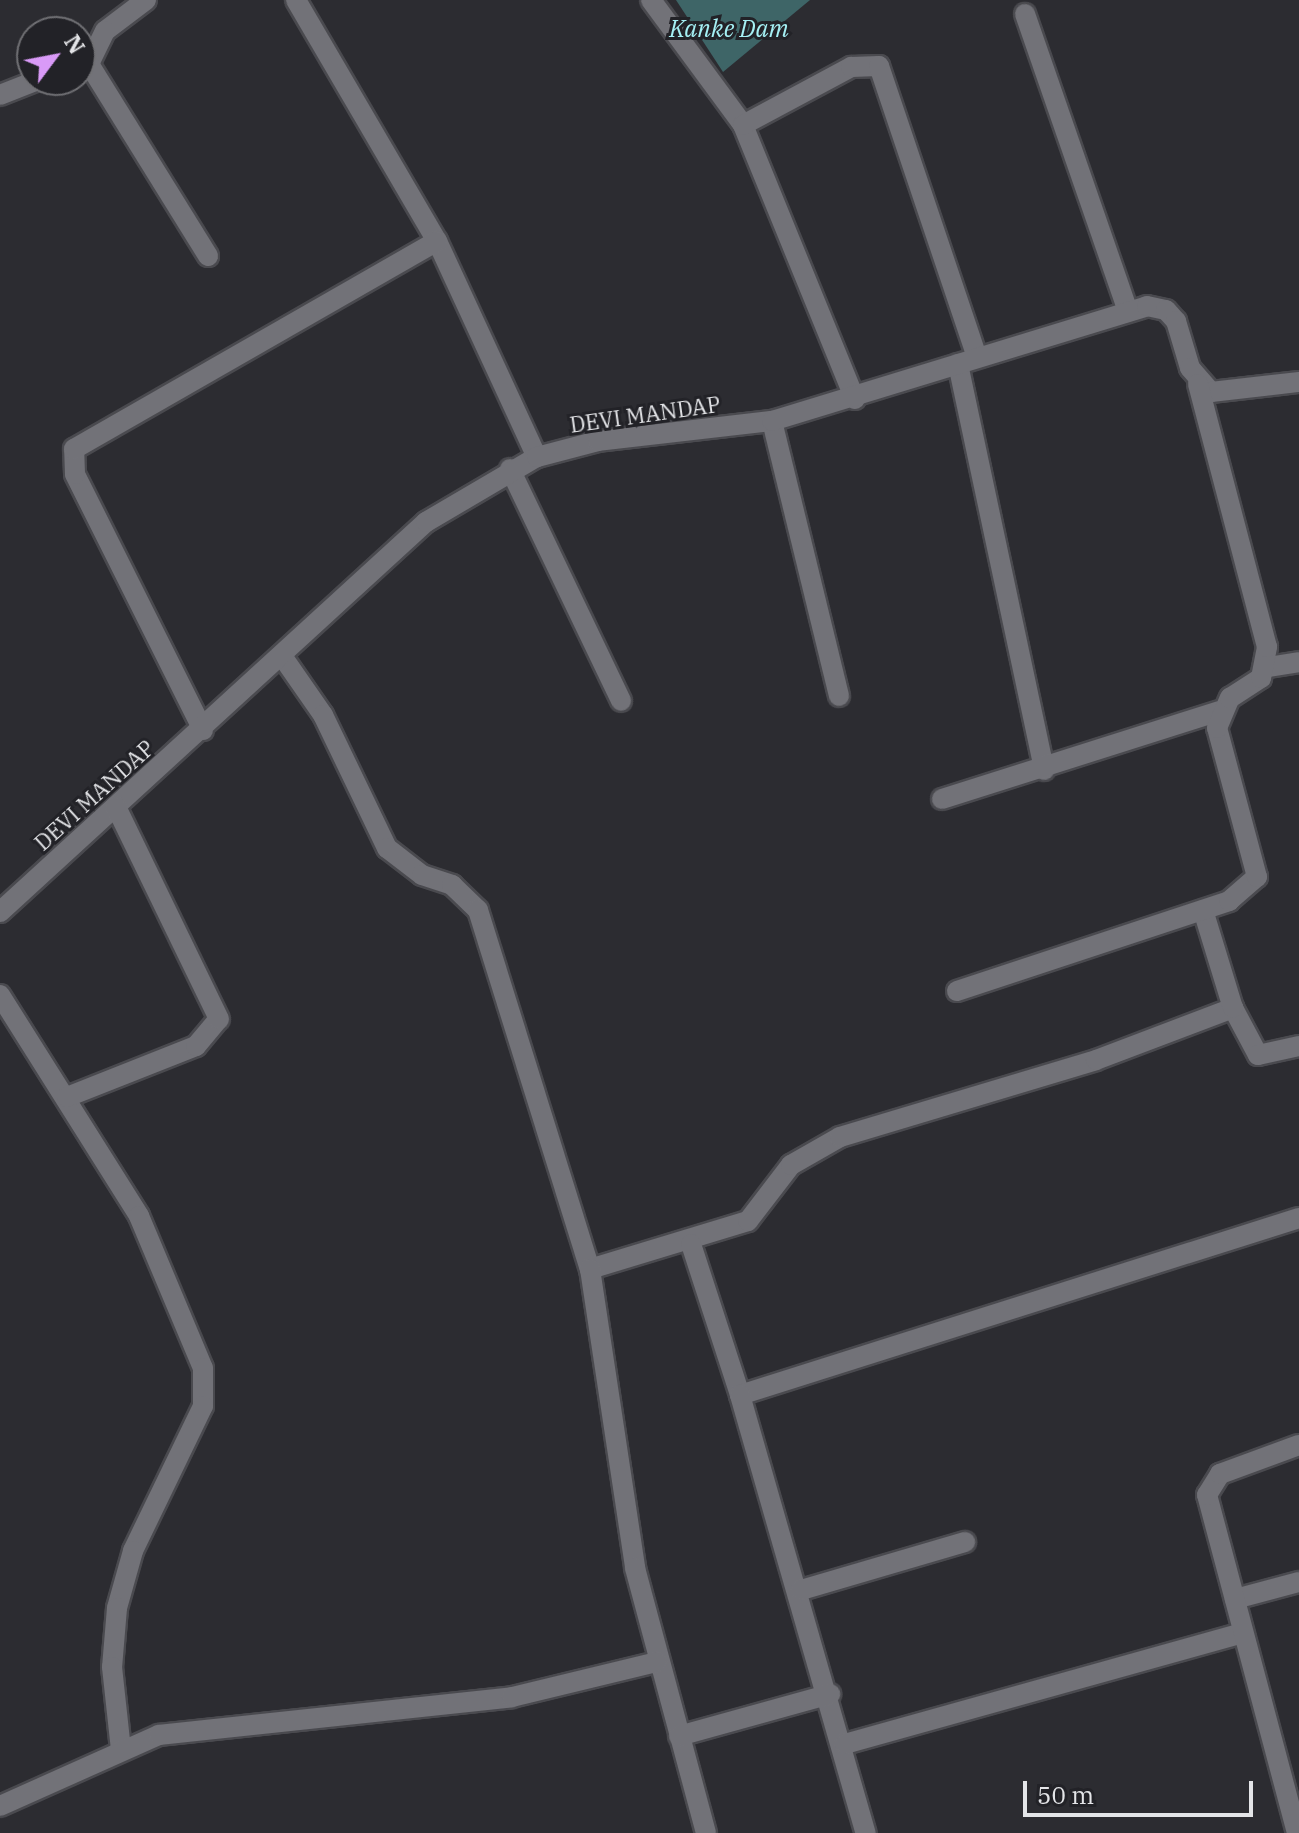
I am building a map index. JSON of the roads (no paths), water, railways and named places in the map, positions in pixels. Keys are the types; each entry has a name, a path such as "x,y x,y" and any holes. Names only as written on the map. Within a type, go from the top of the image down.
{"street":[{"path":"96,42 146,0"},
{"path":"296,0 437,241 537,457"},
{"path":"651,0 743,125 855,399"},
{"path":"1025,14 1127,308"},
{"path":"743,125 851,67 879,66 968,361 1044,770"},
{"path":"96,79 208,256"},
{"path":"203,730 75,474 74,449 437,241"},
{"name":"DEVI MANDAP","path":"0,912 203,730 426,522 510,469 537,457 598,441 772,421 855,399 1127,308 1166,310 1198,384"},
{"path":"1198,384 1227,394 1299,382"},
{"path":"1198,384 1268,667"},
{"path":"772,421 839,696"},
{"path":"510,469 621,701"},
{"path":"282,656 323,715 387,848 422,875 459,890 478,910 590,1269 610,1432 657,1662 706,1833"},
{"path":"942,799 1044,770 1219,711 1268,667 1299,662"},
{"path":"957,991 1203,910 1247,891 1257,877 1219,738 1219,711"},
{"path":"67,1097 196,1046 216,1031 219,1019 116,807"},
{"path":"1203,910 1233,1008 1258,1055 1299,1046"},
{"path":"0,995 67,1097 139,1216 203,1368 203,1406 133,1551 117,1608 112,1667 121,1750"},
{"path":"590,1269 691,1244 748,1221 791,1165 826,1143 1096,1060 1233,1008"},
{"path":"740,1395 1299,1218"},
{"path":"691,1244 801,1590 845,1744 866,1833"},
{"path":"1297,1833 1207,1495 1211,1484 1232,1467 1299,1445"},
{"path":"801,1590 965,1542"},
{"path":"1235,1599 1299,1582"},
{"path":"845,1744 1243,1633"},
{"path":"0,1806 121,1750 234,1722 512,1697 657,1662"},
{"path":"679,1736 830,1694"}],"water":[{"name":"Kanke Dam","path":"676,0 810,0 723,72"}]}
